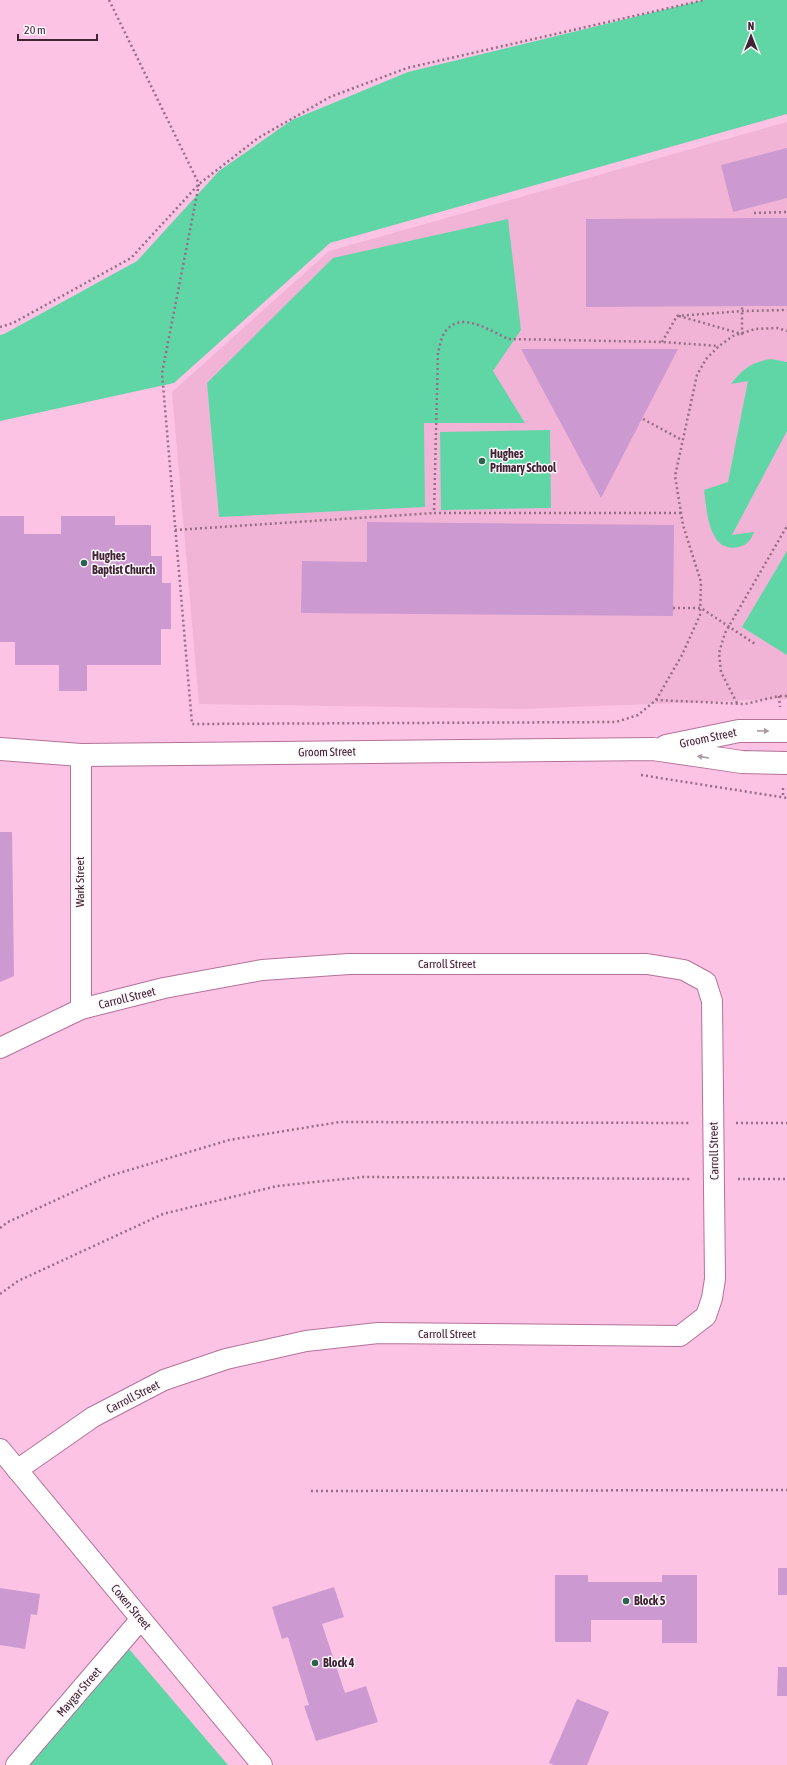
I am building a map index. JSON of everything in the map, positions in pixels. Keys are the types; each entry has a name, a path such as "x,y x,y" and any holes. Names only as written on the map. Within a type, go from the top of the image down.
{"street":[{"name":"Groom Street","path":"653,749 739,730 787,731"},
{"name":"Groom Street","path":"0,749 81,755 653,749 742,762 787,763"},
{"name":"Wark Street","path":"81,755 81,1009"},
{"name":"Carroll Street","path":"0,1048 81,1009 164,988 262,970 341,964 647,964 684,970 706,982 712,1000 715,1279 712,1298 706,1316 680,1336 378,1334 306,1340 226,1359 164,1380 93,1417 17,1470"},
{"name":"Coxen Street","path":"0,1449 262,1765"},
{"name":"Maygar Street","path":"16,1765 141,1619"}],"path":[{"path":"109,0 199,184 162,374 192,724 616,722 638,715 656,700 682,655 700,615 701,582 683,525 675,476 697,375 706,360 719,346 733,336 755,329 777,328 787,331"},
{"path":"0,327 13,323 131,258 199,184 258,138 330,97 407,68 704,0"},
{"path":"754,213 787,212"},
{"path":"742,306 742,334"},
{"path":"677,316 742,311 787,310"},
{"path":"677,316 742,334"},
{"path":"662,342 677,316"},
{"path":"434,513 438,352 445,332 453,324 464,322 477,323 494,334 509,339 662,342 719,346"},
{"path":"642,419 682,440"},
{"path":"175,530 434,513 681,513"},
{"path":"737,703 721,672 719,653 725,633 787,526"},
{"path":"673,608 701,608 755,644"},
{"path":"656,700 746,704 779,696 787,696"},
{"path":"0,1228 8,1222 106,1177 229,1140 340,1122 787,1123"},
{"path":"0,1294 18,1281 163,1214 277,1186 363,1177 787,1180"},
{"path":"311,1491 787,1490"}],"shaded area":[{"name":"Hughes Primary School","path":"787,122 787,699 520,709 199,704 172,392 329,251"}],"green space":[{"path":"704,0 787,0 787,114 330,243 174,383 0,421 0,335 137,261 219,171 292,120 408,72"},
{"path":"508,219 521,330 493,371 525,423 424,423 425,507 219,517 207,383 333,258"},
{"path":"771,359 787,362 787,431 732,535 754,532 753,535 744,545 739,547 729,547 721,544 711,529 706,508 704,490 728,482 748,381 731,384 743,370 758,362"},
{"path":"550,430 551,508 441,510 440,432"},
{"path":"787,551 787,655 742,627"},
{"path":"129,1649 228,1765 24,1765"}],"building":[{"path":"787,148 787,198 733,212 721,165"},
{"path":"787,218 787,306 586,307 586,219"},
{"path":"521,349 678,349 601,498"},
{"path":"0,516 24,516 24,534 61,534 61,516 115,516 115,525 151,525 151,556 162,556 162,583 171,583 171,629 161,629 161,665 87,665 87,691 59,691 59,665 15,665 15,642 0,642"},
{"path":"367,522 674,525 673,616 301,613 302,561 367,562"},
{"path":"0,832 12,832 14,976 0,982"},
{"path":"778,1568 787,1568 787,1595 778,1595"},
{"name":"Block 5","path":"555,1575 588,1575 588,1582 662,1582 662,1575 697,1575 697,1643 662,1643 662,1620 591,1620 591,1642 555,1642"},
{"name":"Block 4","path":"334,1587 344,1617 322,1624 345,1693 366,1686 378,1722 316,1741 304,1706 309,1705 288,1637 282,1639 272,1607"},
{"path":"0,1588 40,1594 37,1615 31,1614 25,1649 0,1645"},
{"path":"778,1667 787,1667 787,1696 777,1696"},
{"path":"577,1699 609,1712 587,1765 554,1765 549,1763"}],"place":[{"name":"Hughes Primary School","path":"482,461"},
{"name":"Hughes Baptist Church","path":"84,563"},
{"name":"Block 5","path":"626,1601"},
{"name":"Block 4","path":"315,1663"}]}
